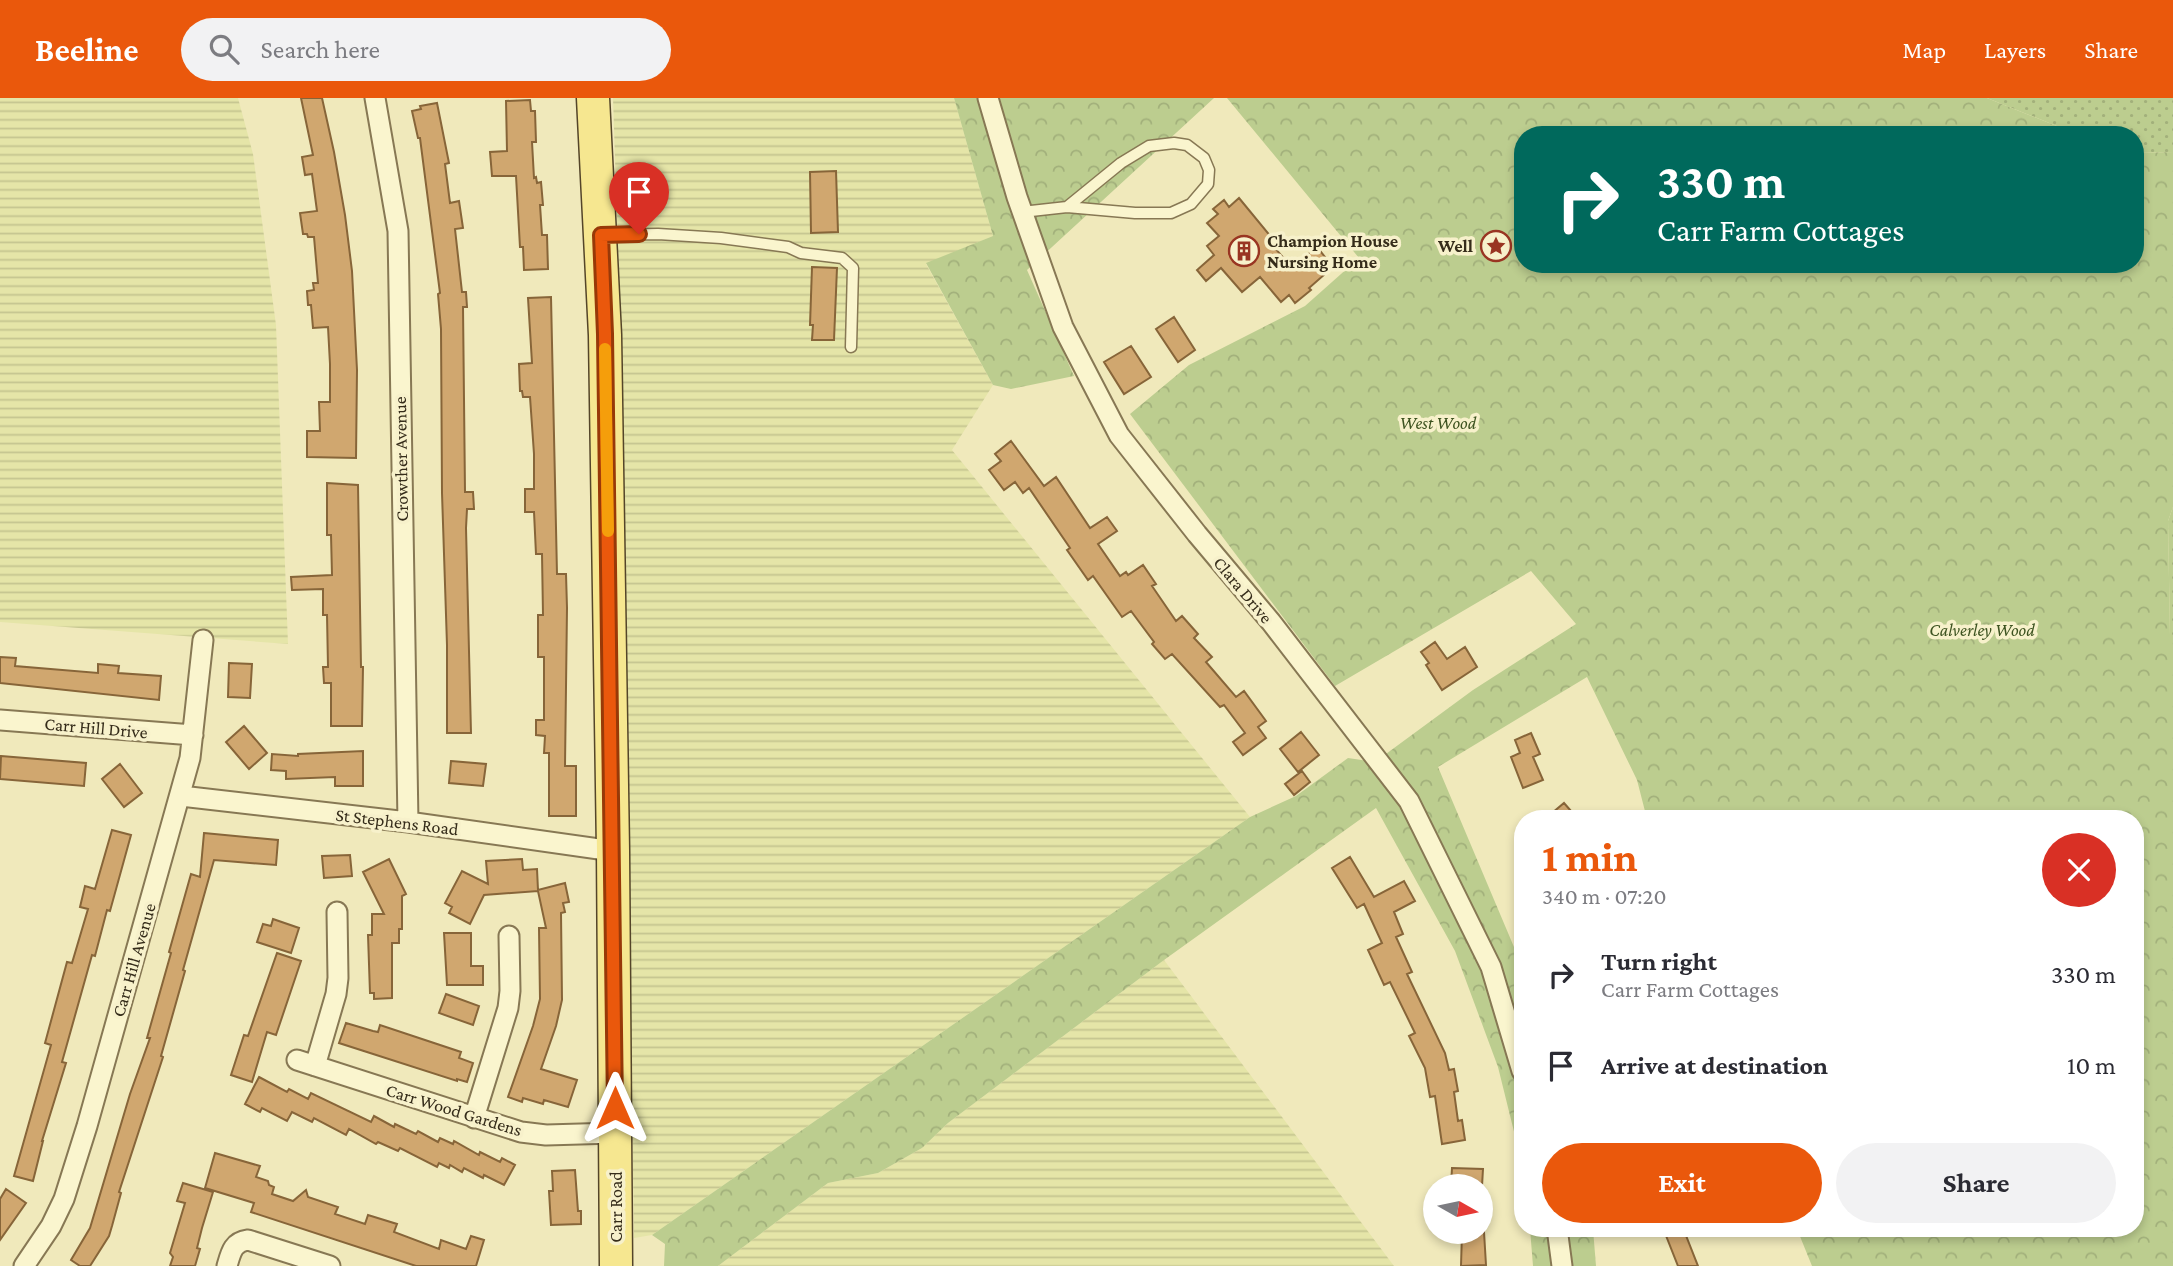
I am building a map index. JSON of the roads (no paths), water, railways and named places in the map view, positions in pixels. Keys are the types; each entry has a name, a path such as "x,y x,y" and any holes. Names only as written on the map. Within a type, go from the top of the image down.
{"main road":[{"name":"Carr Road","path":"593,98 605,334 616,1266"}],"street":[{"name":"Crowther Avenue","path":"375,98 398,231 408,822"},
{"name":"Clara Drive","path":"988,98 1022,212 1063,327 1119,435 1363,739 1409,801 1491,967 1514,1044"},
{"name":"Carr Hill Avenue","path":"24,1266 51,1226 68,1187 181,796 190,758 203,640"},
{"name":"Carr Hill Drive","path":"0,720 193,735"},
{"name":"St Stephens Road","path":"181,796 408,822 613,851"},
{"name":"Carr Wood Gardens","path":"337,912 336,994 306,1063 521,1132 546,1135 615,1133"},
{"path":"474,1118 508,1009 509,936"},
{"path":"1558,1237 1562,1266"},
{"path":"226,1266 234,1245 248,1240 330,1266"}],"lane":[{"path":"1022,212 1067,207 1171,214 1192,204 1208,184 1209,170 1203,158 1187,145 1174,143 1149,146 1121,163 1067,207"},
{"path":"601,235 658,234 721,238 842,258 853,268 851,347"}],"place":[{"name":"Well","path":"1496,246"},
{"name":"Champion House Nursing Home","path":"1244,251"}],"park label":[{"name":"West Wood","path":"1438,423"},
{"name":"Calverley Wood","path":"1982,630"}]}
